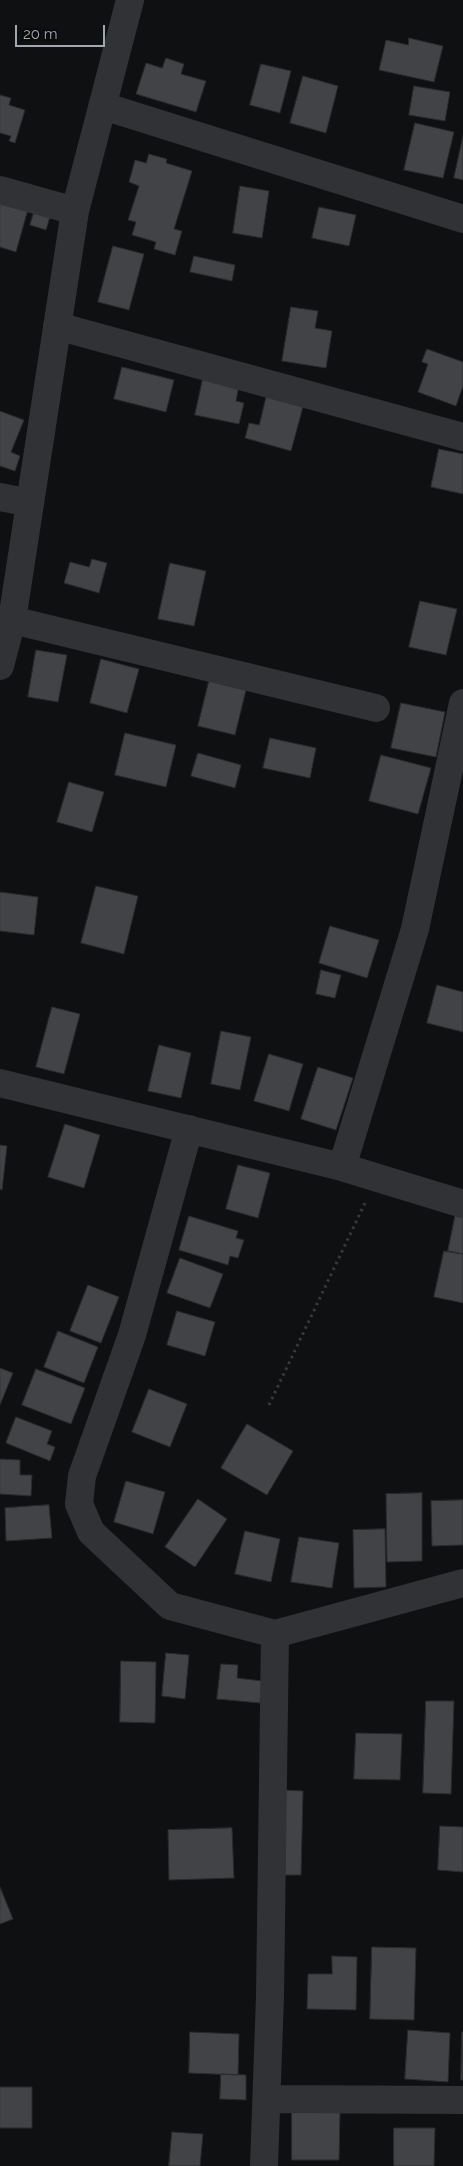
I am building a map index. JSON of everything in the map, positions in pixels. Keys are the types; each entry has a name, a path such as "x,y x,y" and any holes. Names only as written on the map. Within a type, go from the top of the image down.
{"street":[{"path":"1,658 12,620 75,211 130,0"},
{"path":"103,106 463,219"},
{"path":"0,190 75,211"},
{"path":"57,326 463,437"},
{"path":"0,497 30,503"},
{"path":"12,620 376,708"},
{"path":"342,1166 415,929 463,703"},
{"path":"0,1084 342,1166 463,1204"},
{"path":"189,1130 132,1335 82,1476 79,1504 91,1532 170,1606 275,1634 463,1582"},
{"path":"264,2166 270,1996 275,1634"},
{"path":"266,2099 463,2100"}],"path":[{"path":"269,1405 377,1178"}],"building":[{"path":"409,38 443,46 434,82 379,70 386,40 408,45"},
{"path":"166,58 184,64 181,74 206,81 196,112 136,94 146,63 162,68"},
{"path":"261,64 291,71 280,113 250,105"},
{"path":"303,76 338,86 326,133 290,123"},
{"path":"414,86 450,92 445,121 409,115"},
{"path":"0,95 11,98 9,105 25,110 15,143 9,141 11,136 0,133"},
{"path":"415,123 454,132 443,178 404,170"},
{"path":"463,136 463,180 454,178"},
{"path":"149,154 167,159 166,163 192,171 174,229 182,231 175,255 154,249 156,242 132,235 136,222 128,220 139,186 129,182 135,160 146,163"},
{"path":"240,186 269,191 262,238 233,233"},
{"path":"0,194 30,202 16,252 0,247"},
{"path":"36,206 52,210 46,230 30,225"},
{"path":"319,207 356,215 349,246 312,238"},
{"path":"113,246 144,254 129,310 98,302"},
{"path":"194,256 235,265 232,281 190,272"},
{"path":"291,307 318,311 315,328 332,331 326,368 282,361"},
{"path":"427,349 463,362 463,386 456,406 418,392 428,364 422,362"},
{"path":"122,367 174,380 166,412 114,399"},
{"path":"203,378 239,385 236,401 244,403 239,424 195,415"},
{"path":"267,394 304,403 291,451 245,438 249,423 259,425"},
{"path":"0,411 24,420 11,452 20,456 15,471 0,466"},
{"path":"439,449 463,454 463,494 431,487"},
{"path":"92,559 107,563 99,593 64,583 70,562 89,567"},
{"path":"170,563 206,571 194,626 158,619"},
{"path":"420,601 457,609 446,655 409,647"},
{"path":"36,650 67,655 58,702 28,697"},
{"path":"101,659 139,669 127,713 90,703"},
{"path":"209,681 246,690 235,735 198,726"},
{"path":"401,703 445,712 436,757 391,748"},
{"path":"125,733 176,745 166,787 115,775"},
{"path":"270,738 316,748 310,778 263,768"},
{"path":"198,753 241,765 235,788 191,776"},
{"path":"381,755 431,768 418,814 369,801"},
{"path":"69,782 104,792 92,832 57,822"},
{"path":"96,886 138,896 124,954 81,943"},
{"path":"0,892 38,897 34,935 0,931"},
{"path":"330,926 379,940 367,978 319,963"},
{"path":"321,970 341,975 335,998 316,994"},
{"path":"437,985 463,992 463,1032 427,1023"},
{"path":"52,1007 80,1014 64,1074 36,1067"},
{"path":"221,1031 251,1037 240,1090 211,1084"},
{"path":"159,1045 191,1053 181,1098 148,1091"},
{"path":"269,1054 303,1064 289,1111 254,1101"},
{"path":"318,1067 353,1078 336,1130 301,1119"},
{"path":"65,1124 100,1135 84,1188 48,1177"},
{"path":"0,1145 7,1146 2,1190 0,1189"},
{"path":"238,1165 270,1173 258,1218 226,1209"},
{"path":"456,1212 463,1213 463,1254 448,1251"},
{"path":"189,1216 238,1231 236,1238 244,1240 238,1258 230,1256 228,1265 179,1250"},
{"path":"444,1251 463,1254 463,1303 434,1297"},
{"path":"180,1258 223,1274 210,1308 167,1293"},
{"path":"88,1285 119,1297 101,1343 70,1331"},
{"path":"177,1311 215,1322 205,1356 167,1345"},
{"path":"58,1331 98,1347 84,1383 44,1367"},
{"path":"0,1368 13,1373 0,1405"},
{"path":"36,1369 85,1388 71,1424 22,1405"},
{"path":"149,1389 187,1404 170,1447 132,1432"},
{"path":"16,1417 52,1431 47,1444 55,1447 50,1461 6,1443"},
{"path":"247,1424 293,1451 267,1495 221,1468"},
{"path":"0,1459 20,1460 20,1475 32,1475 31,1496 0,1494"},
{"path":"126,1481 165,1492 153,1534 114,1522"},
{"path":"422,1493 422,1561 387,1562 386,1494"},
{"path":"198,1499 227,1519 195,1567 165,1547"},
{"path":"463,1500 463,1545 432,1546 431,1501"},
{"path":"49,1505 52,1538 6,1541 5,1508"},
{"path":"385,1529 386,1587 354,1588 353,1530"},
{"path":"245,1531 280,1539 271,1582 235,1574"},
{"path":"299,1537 339,1543 332,1588 291,1582"},
{"path":"166,1653 189,1655 185,1699 162,1696"},
{"path":"121,1661 156,1662 155,1723 120,1722"},
{"path":"221,1664 238,1665 237,1678 262,1681 260,1703 217,1699"},
{"path":"426,1701 454,1701 451,1794 423,1793"},
{"path":"356,1733 402,1734 400,1780 354,1779"},
{"path":"282,1790 303,1791 301,1875 280,1875"},
{"path":"440,1826 463,1827 463,1872 438,1870"},
{"path":"232,1828 234,1878 169,1880 168,1830"},
{"path":"0,1887 13,1919 0,1924"},
{"path":"372,1947 416,1948 414,2020 370,2019"},
{"path":"332,1956 357,1957 356,2010 307,2009 308,1974 332,1974"},
{"path":"408,2030 450,2033 448,2082 405,2079"},
{"path":"190,2032 239,2034 238,2075 189,2073"},
{"path":"462,2032 463,2080 461,2080"},
{"path":"221,2074 246,2075 246,2100 220,2099"},
{"path":"0,2087 32,2087 32,2128 0,2128"},
{"path":"292,2111 340,2112 339,2160 292,2160"},
{"path":"394,2128 435,2128 434,2166 394,2166"},
{"path":"172,2132 203,2134 200,2166 169,2166"}]}
